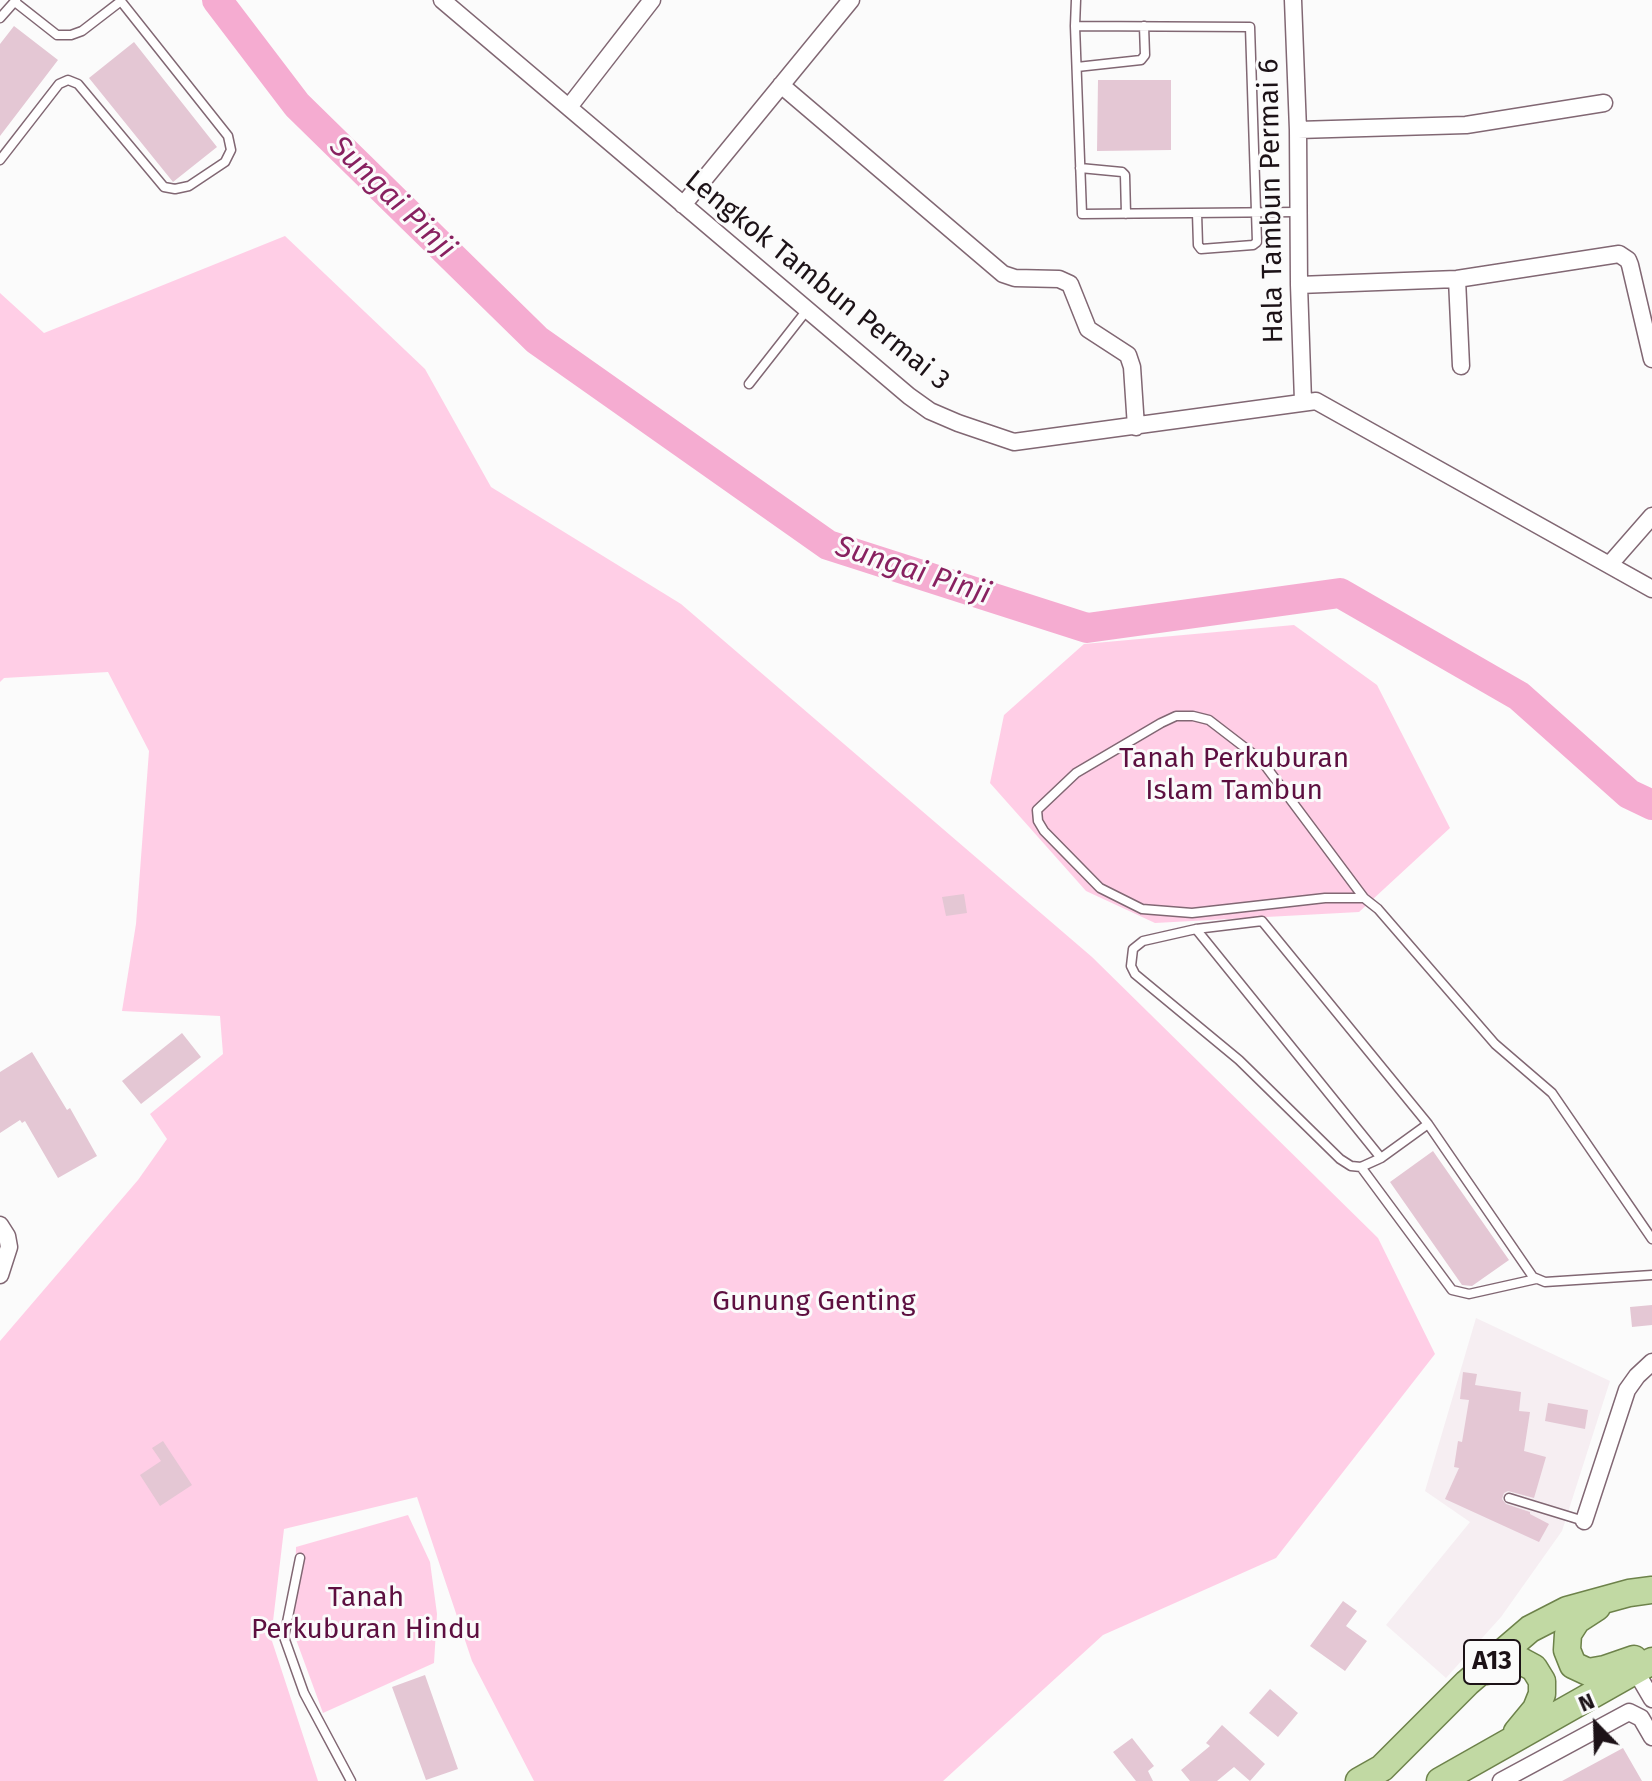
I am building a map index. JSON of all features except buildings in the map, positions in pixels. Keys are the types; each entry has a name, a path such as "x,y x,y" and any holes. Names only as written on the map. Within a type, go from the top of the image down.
{"main road":[{"name":"A13","path":"1359,1781 1382,1768 1467,1683 1530,1629 1567,1610 1652,1590"},
{"path":"1610,1598 1577,1620 1568,1634 1567,1650 1573,1665 1588,1672 1647,1664"},
{"path":"1467,1683 1502,1663 1521,1661 1534,1668 1542,1681 1542,1694 1536,1709 1507,1744"},
{"path":"1440,1781 1647,1664"}],"street":[{"name":"Lengkok Tambun Permai 3","path":"442,0 460,6 569,107 930,411 1014,442 1316,401 1652,589"},
{"path":"569,107 652,0"},
{"path":"683,205 851,0"},
{"name":"Hala Tambun Permai 6","path":"1293,0 1303,401"},
{"path":"781,85 1003,274 1015,278 1059,279 1070,284 1088,329 1128,355 1132,367 1136,427"},
{"path":"1298,130 1466,125 1604,103"},
{"path":"1299,285 1457,279 1614,254 1624,256 1630,265 1652,359"},
{"path":"1457,279 1461,366"},
{"path":"1610,564 1652,516"},
{"path":"0,1225 7,1236 8,1256 0,1275"},
{"path":"1584,1521 1627,1390 1652,1362"},
{"path":"1647,1664 1652,1699"},
{"path":"1501,1781 1624,1713 1638,1714 1652,1737"}],"lane":[{"path":"0,18 16,1 57,35 71,35 82,31 121,0 228,136 231,150 225,162 189,186 175,189 164,187 78,84 68,80 59,84 0,160"},
{"path":"1076,0 1082,214 1298,212"},
{"path":"1075,26 1250,27 1257,213 1255,244 1201,249 1198,245 1197,213"},
{"path":"1077,67 1141,60 1145,55 1144,26"},
{"path":"1080,168 1122,172 1125,175 1126,214"},
{"path":"749,384 807,310"},
{"path":"1364,898 1325,898 1192,913 1142,909 1100,888 1044,831 1038,821 1037,810 1076,773 1161,723 1176,716 1209,720 1261,760 1364,898 1378,909 1495,1044 1552,1093 1652,1239"},
{"path":"1428,1124 1381,1158 1361,1167 1351,1166 1340,1159 1239,1060 1135,974 1130,957 1133,949 1143,941 1196,929 1262,921 1428,1124 1529,1273 1545,1282 1652,1275"},
{"path":"1196,929 1381,1158"},
{"path":"1361,1167 1452,1290 1469,1294 1536,1279"},
{"path":"1509,1498 1584,1521"},
{"path":"300,1558 284,1637 304,1693 351,1781"}],"shaded area":[{"path":"1476,1318 1610,1381 1562,1531 1501,1617 1446,1678 1386,1625 1470,1522 1425,1491"}],"green space":[{"name":"Gunung Genting","path":"285,236 425,369 491,487 681,604 1092,957 1378,1238 1435,1354 1276,1558 1103,1635 943,1781 534,1781 472,1661 417,1497 284,1529 271,1638 318,1781 0,1781 0,1341 138,1180 167,1139 150,1114 223,1054 220,1016 122,1011 136,924 149,751 108,672 4,678 0,682 0,293 44,333"},
{"name":"Tanah Perkuburan Islam Tambun","path":"1294,625 1377,685 1450,828 1359,912 1155,923 1086,891 990,783 1004,715 1084,644"},
{"name":"Tanah Perkuburan Hindu","path":"408,1515 430,1562 437,1614 434,1663 323,1713 294,1634 296,1547"}],"waterway":[{"name":"Sungai Pinji","path":"217,0 297,105 537,340 828,545 1087,628 1340,593 1519,696 1629,794 1652,805"}]}
